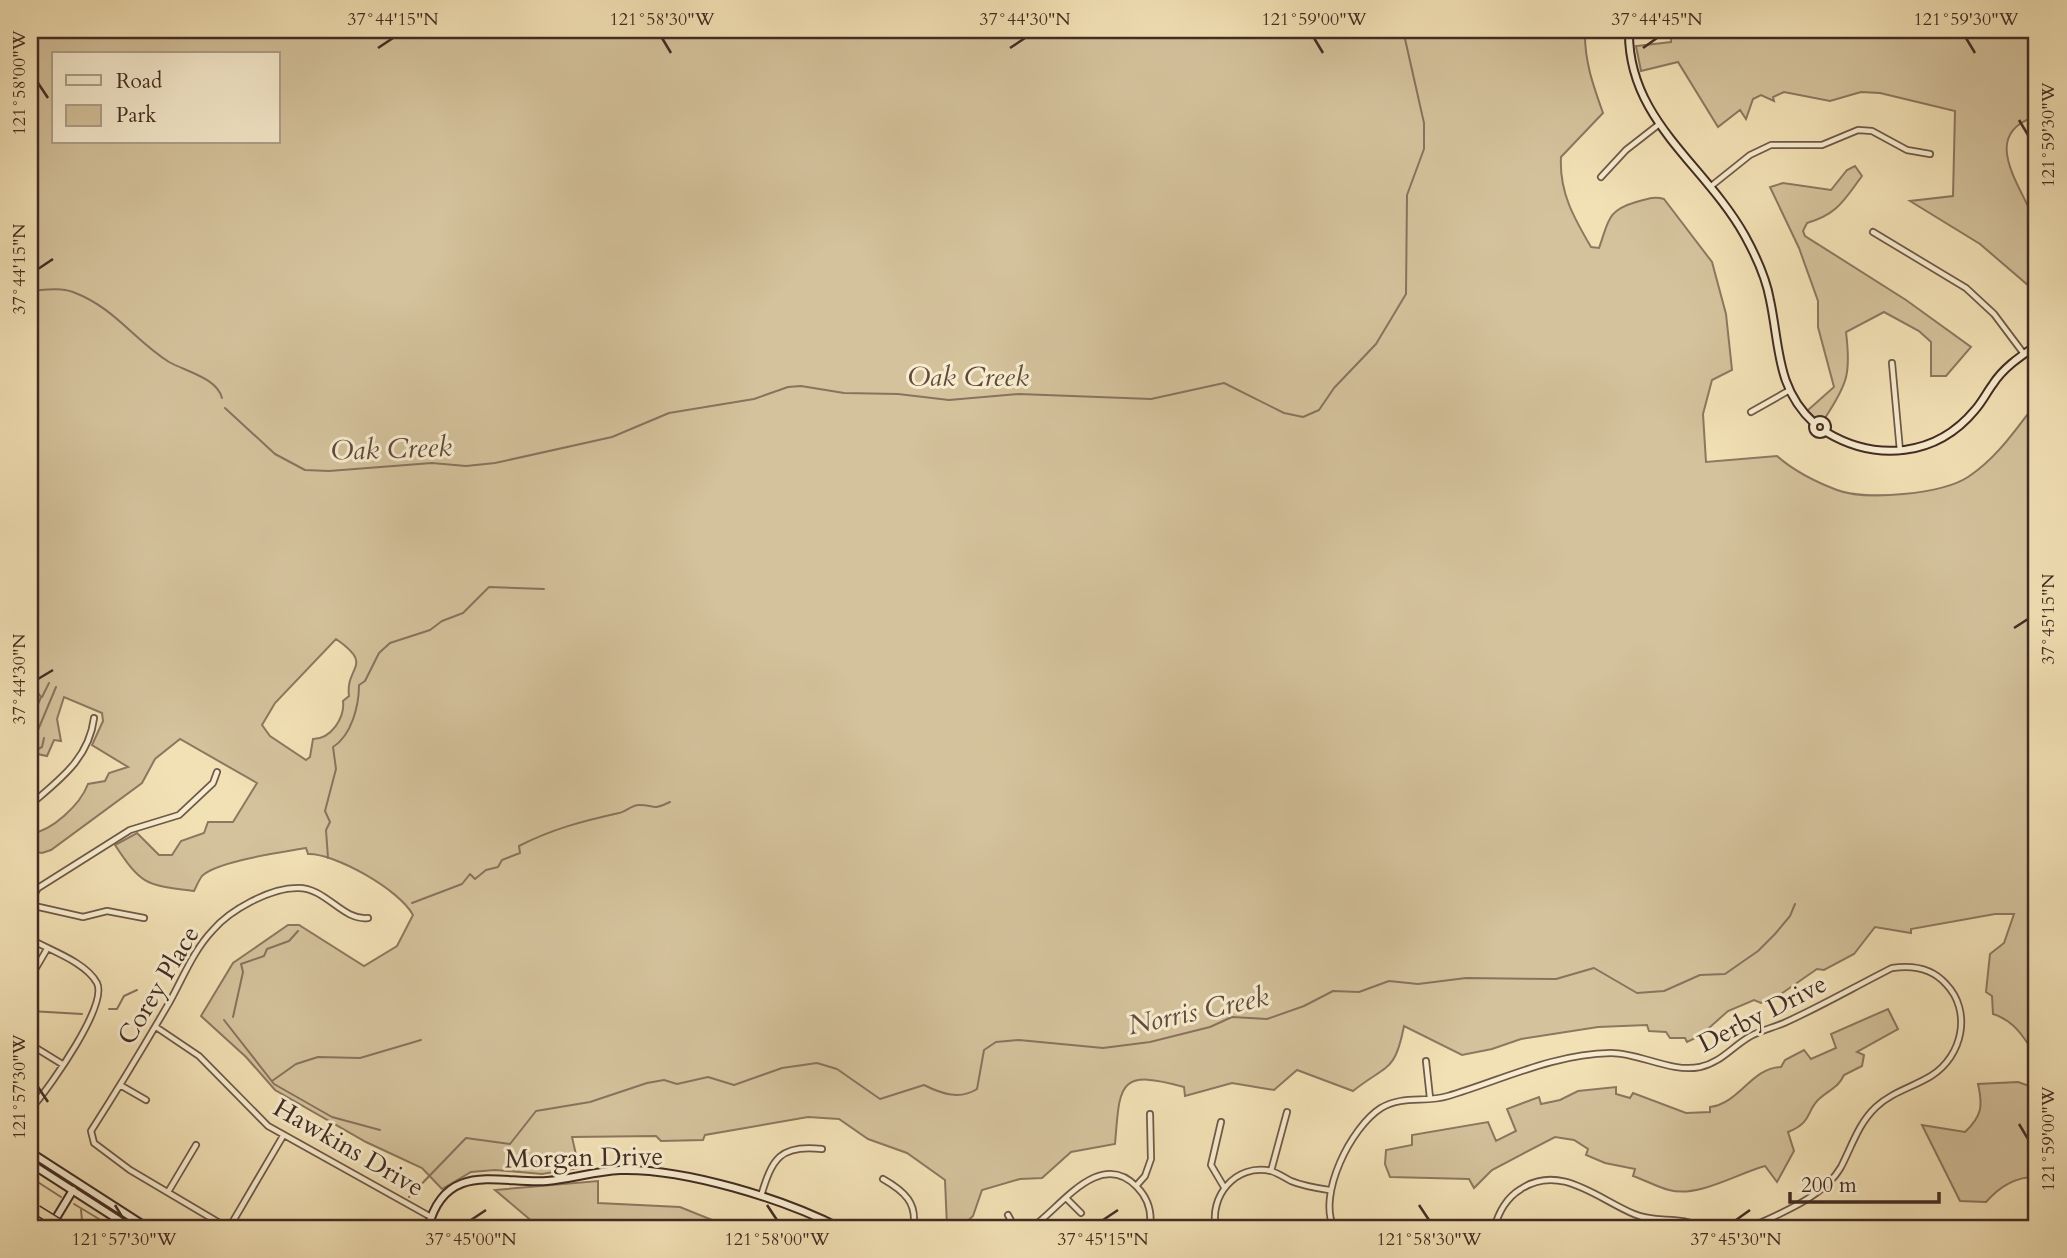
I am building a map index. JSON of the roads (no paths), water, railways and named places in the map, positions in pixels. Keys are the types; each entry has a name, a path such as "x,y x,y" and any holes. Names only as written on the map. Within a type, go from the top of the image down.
{"highway":[{"path":"33,1207 66,1228"},
{"path":"30,1224 37,1228"}],"street":[{"path":"1629,30 1639,90 1658,125 1710,187 1744,234 1761,269 1770,298 1777,353 1788,391 1814,423 1825,422 1826,432 1866,449 1899,451 1924,447 1951,432 1974,411 2001,373 2037,345"},
{"path":"1601,177 1626,150 1658,125"},
{"path":"1710,187 1750,155 1771,145 1822,145 1857,130 1872,131 1913,153 1930,154"},
{"path":"1873,232 1966,288 1994,314 2024,355"},
{"path":"1892,363 1899,451"},
{"path":"1751,412 1788,391"},
{"path":"30,805 75,765 91,736 94,719"},
{"path":"144,918 121,912 83,916 30,903 38,888 122,834 179,815 214,783 217,772"},
{"name":"Corey Place","path":"168,1192 130,1170 91,1138 91,1131 156,1027 198,949 214,928 246,906 281,890 298,887 326,896 359,919 369,918"},
{"path":"30,939 88,971 98,985 99,997 94,1011 62,1064 35,1104 30,1101"},
{"path":"30,978 47,949"},
{"name":"Derby Drive","path":"1329,1190 1356,1131 1368,1117 1398,1100 1446,1096 1521,1069 1588,1054 1639,1056 1677,1067 1698,1068 1714,1063 1750,1037 1785,1023 1892,968 1912,966 1942,979 1952,990 1961,1011 1959,1041 1948,1060 1933,1075 1901,1090 1875,1107 1852,1140 1841,1167 1821,1189 1749,1228"},
{"name":"Hawkins Drive","path":"156,1027 199,1055 255,1115 283,1136 431,1217"},
{"path":"36,1048 62,1064"},
{"path":"1426,1061 1430,1098"},
{"path":"120,1084 146,1100"},
{"path":"1271,1171 1287,1112"},
{"path":"1136,1186 1149,1168 1150,1114"},
{"path":"1221,1122 1210,1165 1224,1187"},
{"path":"196,1144 168,1192 228,1228 283,1136"},
{"path":"761,1197 773,1164 783,1153 794,1148 822,1149"},
{"path":"30,1152 148,1228"},
{"path":"30,1163 131,1228"},
{"name":"Morgan Drive","path":"428,1228 442,1199 457,1188 490,1177 548,1181 592,1173 647,1170 686,1177 761,1197 815,1215 840,1228"},
{"path":"1216,1228 1214,1205 1224,1187 1247,1173 1271,1171 1294,1182 1329,1190 1328,1208 1334,1228"},
{"path":"1031,1228 1080,1183 1102,1176 1119,1177 1136,1186 1149,1208 1150,1228"},
{"path":"883,1179 909,1198 915,1209 913,1228"},
{"path":"1455,1228 1494,1228 1504,1205 1514,1193 1529,1184 1546,1179 1576,1185 1634,1214 1651,1219 1684,1221 1702,1228"},
{"path":"50,1228 78,1183"},
{"path":"1066,1198 1081,1213"},
{"path":"1008,1214 1014,1228"}],"waterway":[{"name":"Oak Creek","path":"225,408 275,454 305,470 329,471 432,463 466,466 495,463 612,437 669,413 754,399 788,387 801,386 844,393 898,394 949,400 1019,394 1151,399 1224,383 1284,413 1303,417 1319,410 1334,388 1376,344 1406,294 1407,195 1424,149 1424,123 1403,30"},
{"name":"Oak Creek","path":"30,291 52,289 73,292 101,306 156,353 214,385 222,398"},
{"path":"328,858 326,830 330,822 325,811 336,769 333,747 350,727 358,701 359,685 365,681 379,653 390,643 430,630 442,621 463,613 489,587 544,589"},
{"path":"30,682 41,697 30,723"},
{"path":"42,697 49,683"},
{"path":"30,749 56,687"},
{"path":"30,753 42,747 44,738"},
{"path":"412,903 462,884 470,874 475,879 486,870 498,867 502,860 520,853 519,846 543,835 636,805 656,807 670,802"},
{"name":"Norris Creek","path":"409,1197 466,1138 510,1144 536,1111 590,1102 647,1083 664,1080 677,1084 708,1077 734,1085 782,1068 817,1063 837,1069 880,1099 924,1085 958,1095 977,1089 984,1050 996,1042 1019,1040 1103,1048 1150,1042 1210,1027 1232,1017 1267,1019 1304,1006 1333,991 1359,992 1389,981 1418,984 1466,978 1556,979 1594,968 1637,993 1664,991 1700,975 1725,974 1758,951 1790,916 1795,904"},
{"path":"233,1017 243,972 241,964 264,956 267,949 289,941 298,931"},
{"path":"109,1009 117,1009 124,996 137,990"},
{"path":"30,1011 82,1014"},
{"path":"224,1020 274,1084 332,1117 380,1130"},
{"path":"272,1081 296,1064 318,1057 360,1058 421,1040"},
{"name":"Norris Creek","path":"30,1177 61,1197"},
{"name":"Norris Creek","path":"74,1204 114,1228"},
{"path":"81,1210 82,1220 95,1228"}]}
